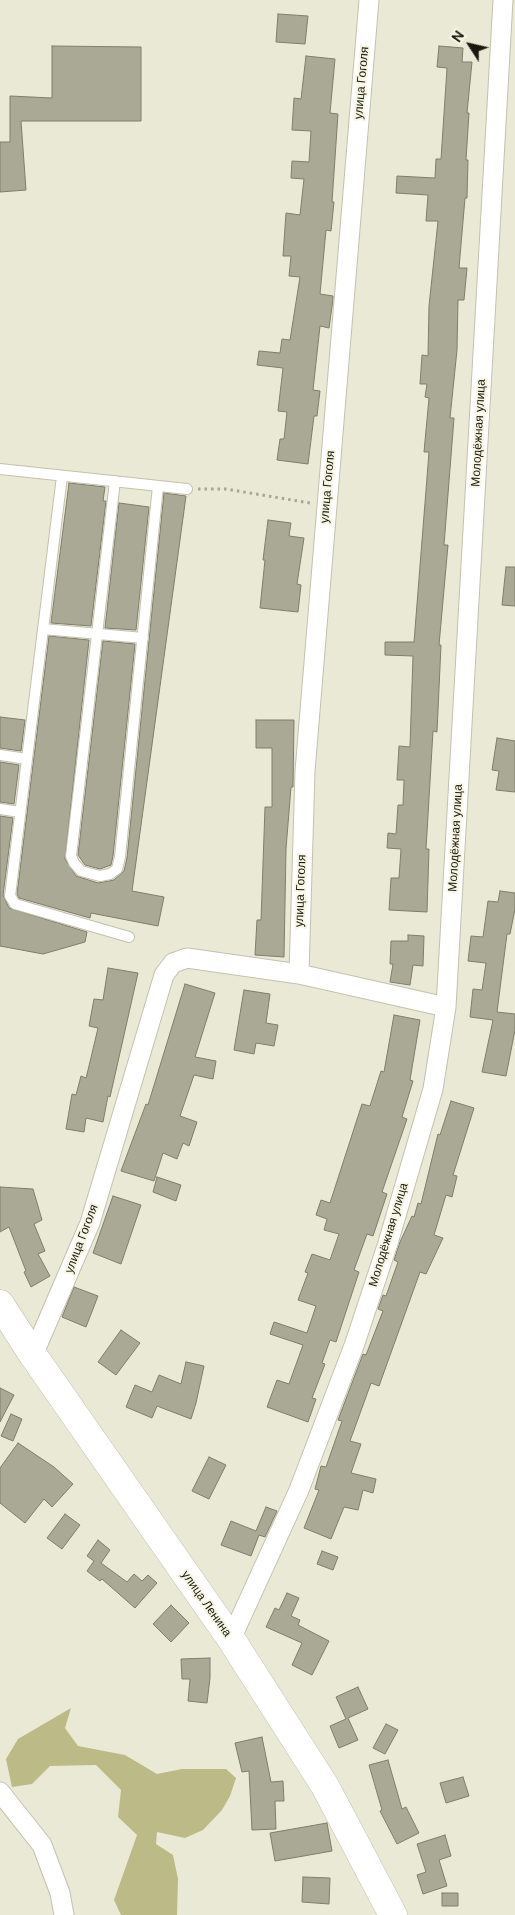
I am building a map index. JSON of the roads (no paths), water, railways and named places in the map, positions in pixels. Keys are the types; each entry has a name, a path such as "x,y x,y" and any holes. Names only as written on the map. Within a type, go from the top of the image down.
{"main road":[{"name":"улица Ленина","path":"0,1304 33,1355 231,1638 325,1786 393,1915"}],"street":[{"name":"улица Гоголя","path":"33,1355 90,1223 164,975 173,963 187,958 299,974 305,770 369,0"},
{"name":"Молодёжная улица","path":"231,1638 299,1490 355,1343 388,1243 433,1089 446,1007 503,0"},
{"path":"299,974 446,1007"},
{"path":"0,1792 42,1845 60,1893 64,1915"}],"lane":[{"path":"0,469 187,489"},
{"path":"62,476 10,896 14,904 129,937"},
{"path":"115,482 72,856 74,863 81,871 100,876 110,874 117,869 120,857 158,486"},
{"path":"43,629 143,638"},
{"path":"0,755 27,759"},
{"path":"0,809 20,812"}]}
